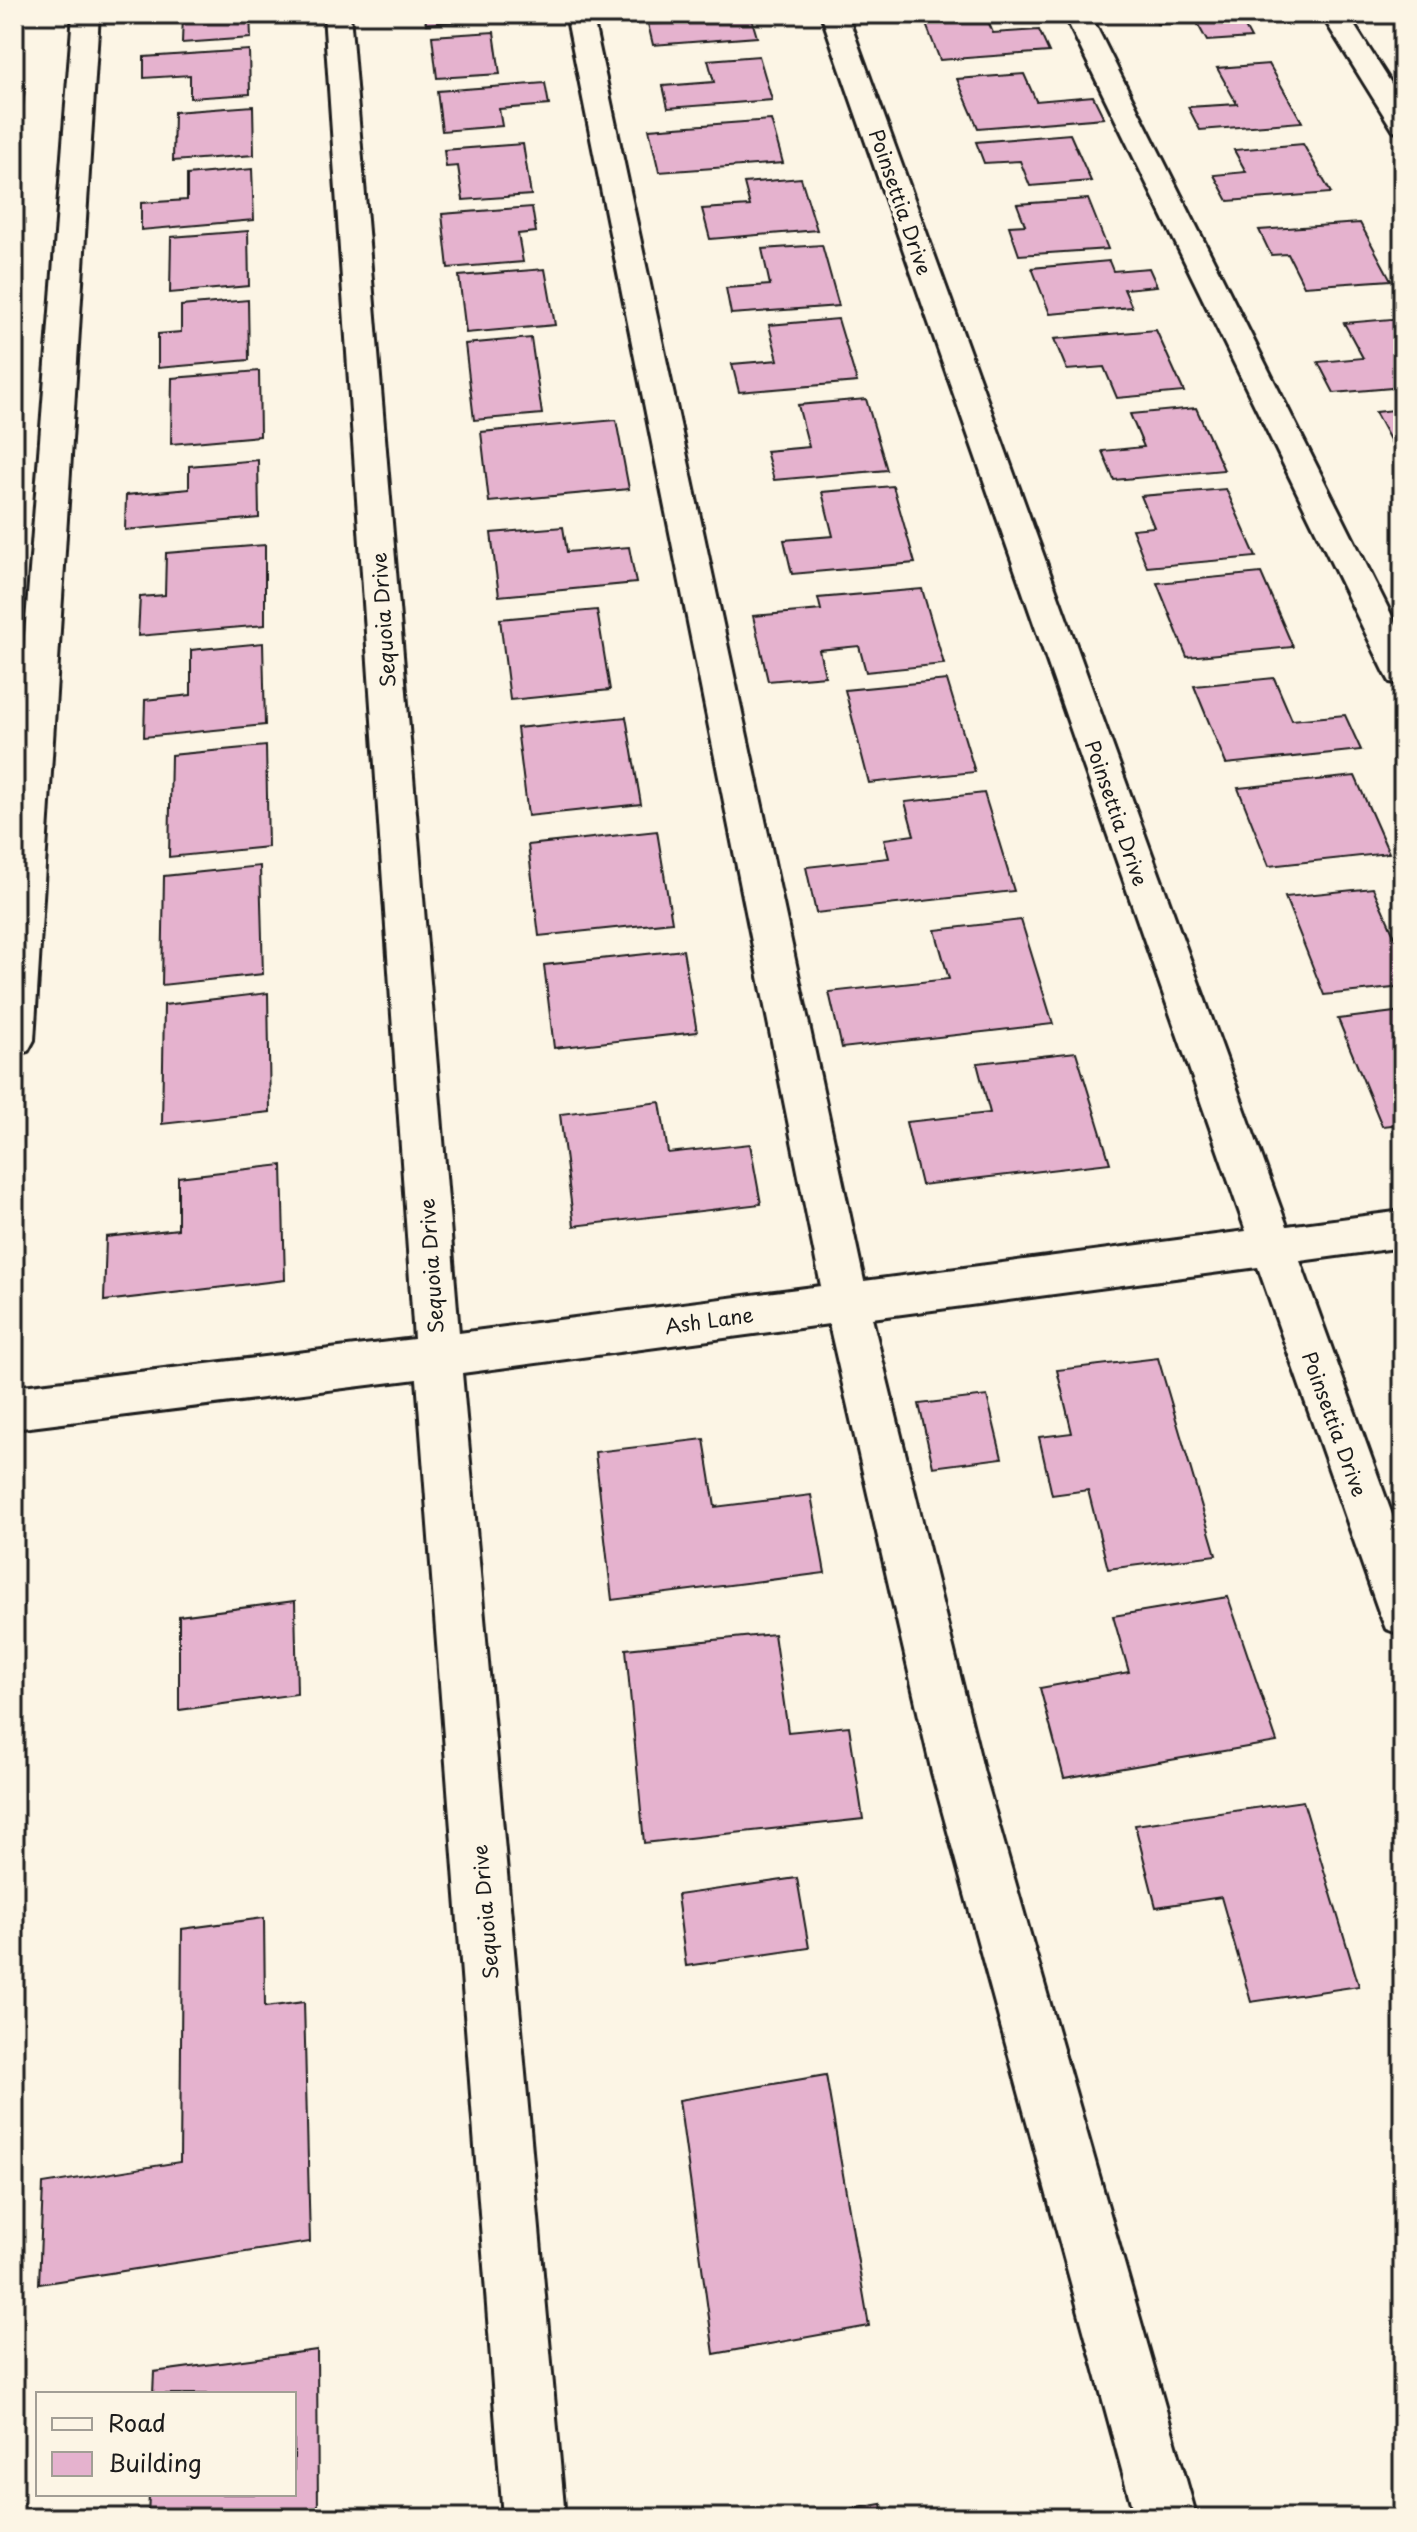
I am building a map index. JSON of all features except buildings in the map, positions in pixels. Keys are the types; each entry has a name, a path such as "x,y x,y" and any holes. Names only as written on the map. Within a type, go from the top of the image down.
{"street":[{"path":"14,1040 86,14"},
{"name":"Sequoia Drive","path":"337,14 438,1356 534,2518"},
{"path":"579,14 846,1302 958,1773 1166,2518"},
{"name":"Poinsettia Drive","path":"834,14 1403,1612"},
{"path":"1077,14 1403,673"},
{"path":"1334,14 1403,124"},
{"name":"Ash Lane","path":"14,1408 438,1356 1403,1229"}]}
